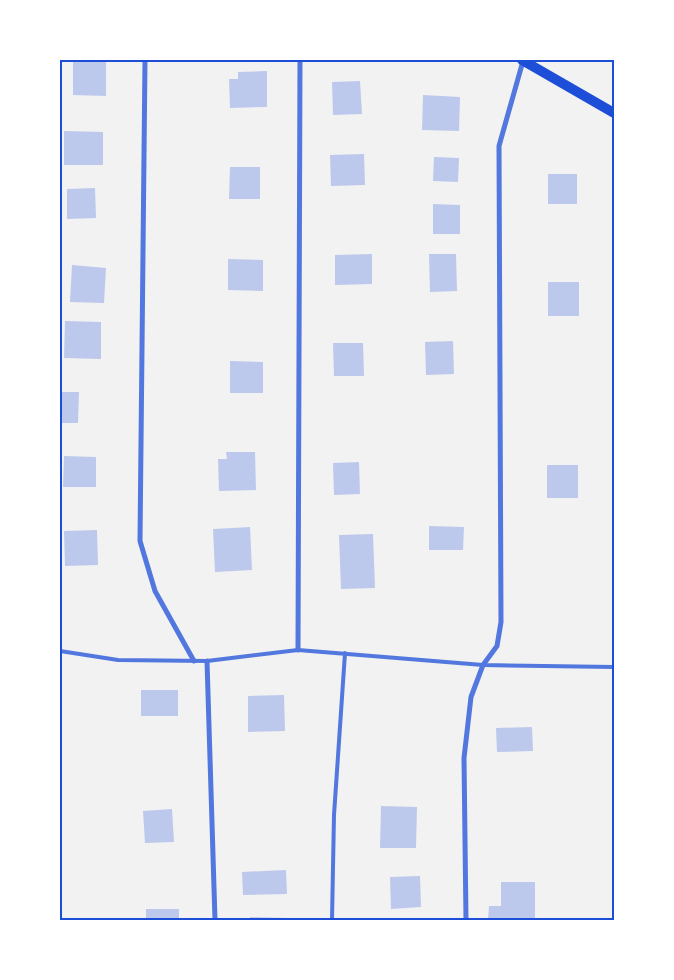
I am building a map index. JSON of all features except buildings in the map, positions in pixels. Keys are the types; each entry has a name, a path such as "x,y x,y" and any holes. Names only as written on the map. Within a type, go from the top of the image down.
{"main road":[{"path":"522,60 614,113"}],"street":[{"path":"145,60 140,541 155,590 194,660"},
{"path":"298,650 300,60"},
{"path":"466,920 464,758 471,697 483,665 497,646 501,622 499,146 522,60"},
{"path":"206,661 215,920"}],"lane":[{"path":"60,651 118,660 206,661 298,650 483,665 614,666"},
{"path":"332,920 334,815 345,654"}]}
